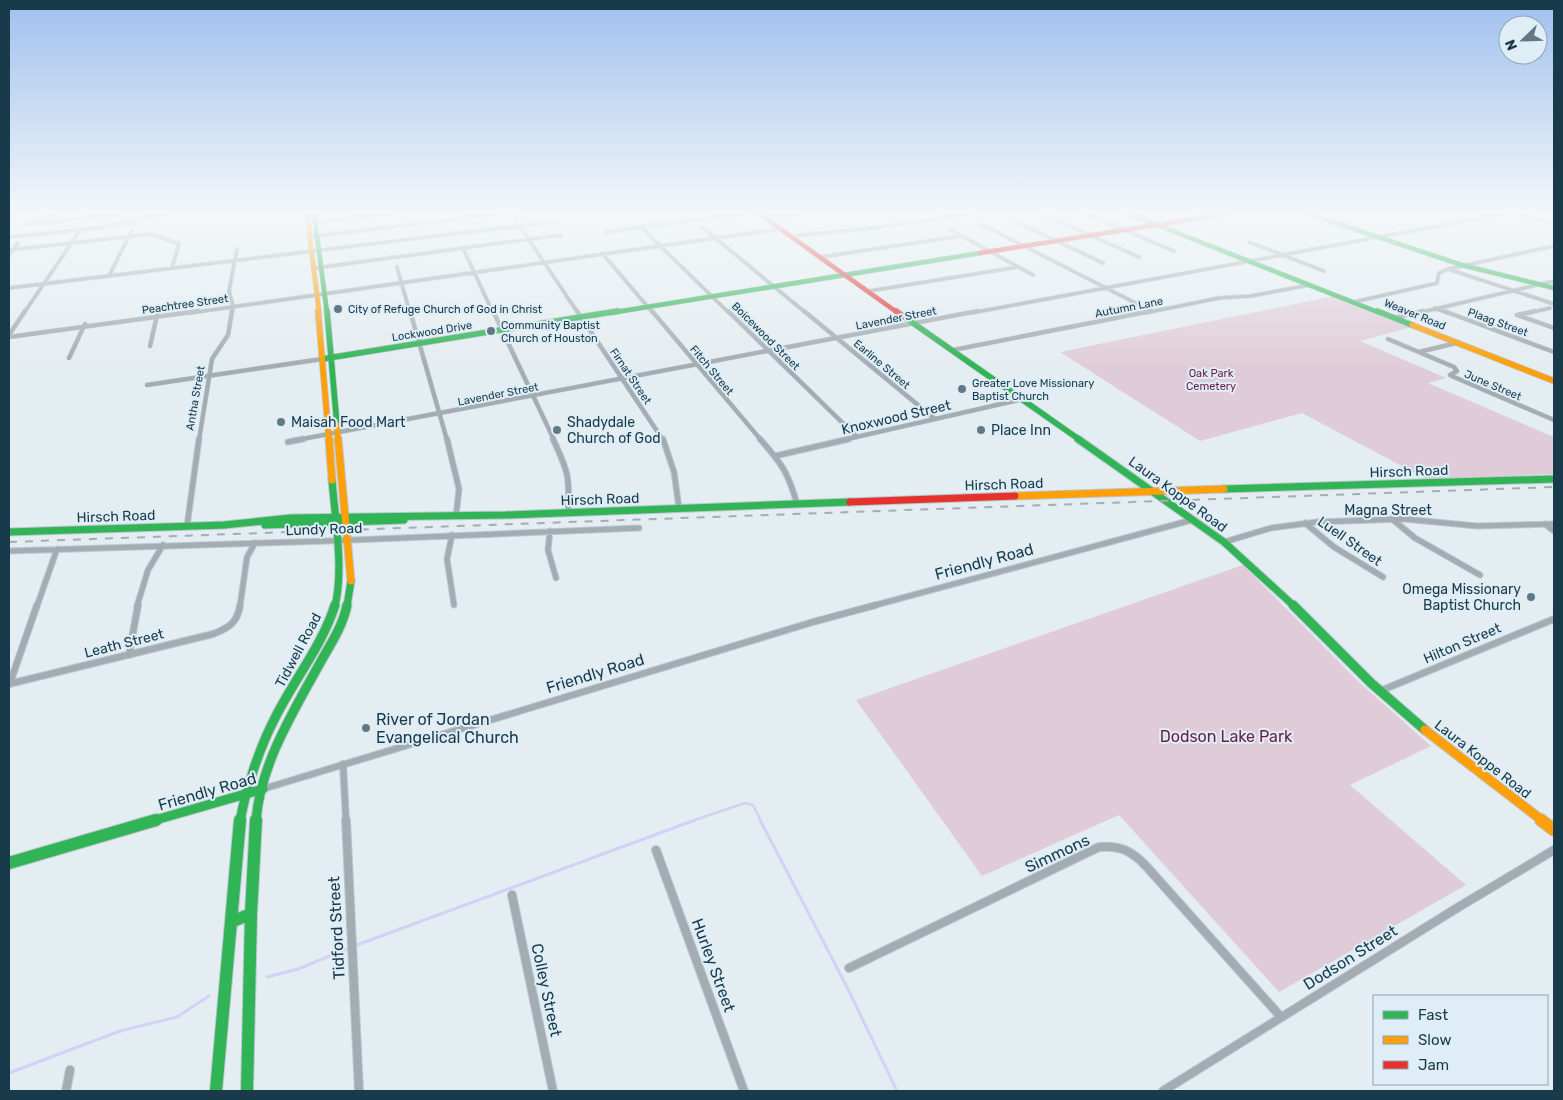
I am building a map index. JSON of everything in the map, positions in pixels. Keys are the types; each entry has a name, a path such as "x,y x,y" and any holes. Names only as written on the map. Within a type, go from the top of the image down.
{"main road":[{"name":"Laura Koppe Road","path":"831,264 1224,542 1264,576 1380,691 1454,753 1554,830"},
{"name":"Lockwood Drive","path":"322,358 905,264"},
{"name":"Weaver Road","path":"1257,264 1554,381"},
{"path":"1462,265 1554,288"},
{"name":"Tidwell Road","path":"247,1091 251,914 257,811 268,769 287,722 339,628 347,606 352,576 329,324 318,267"},
{"name":"Tidwell Road","path":"216,1091 233,921 240,823 245,794 273,721 319,641 335,607 338,578 337,541 324,393 320,325 322,293"},
{"path":"320,325 329,324"},
{"path":"324,393 334,391"},
{"path":"330,466 341,464"},
{"name":"Hirsch Road","path":"9,532 187,526 291,518 346,520 1153,491 1554,479"},
{"path":"335,607 347,606"},
{"path":"294,685 306,685"},
{"name":"Friendly Road","path":"9,864 263,789"},
{"path":"233,921 251,914"}],"street":[{"path":"9,336 57,264"},
{"path":"109,276 115,264"},
{"path":"9,288 204,264"},
{"name":"Antha Street","path":"187,526 208,376 212,359 228,335 233,306 229,291 233,264"},
{"path":"318,267 338,264"},
{"path":"470,264 566,466 570,483 568,512"},
{"name":"Peachtree Street","path":"9,336 520,264"},
{"name":"Firnat Street","path":"545,264 662,438 672,460 677,479 679,508"},
{"name":"Fitch Street","path":"612,264 775,456 792,482 797,504"},
{"name":"Boicewood Street","path":"680,264 857,437"},
{"name":"Earline Street","path":"747,264 934,419"},
{"path":"1013,264 1033,275"},
{"path":"1060,264 1151,311"},
{"name":"Lavender Street","path":"288,442 1238,264"},
{"path":"1308,264 1324,270"},
{"path":"1354,302 1437,283 1440,279 1439,274 1448,268 1465,264"},
{"path":"397,267 456,468 459,489 456,516"},
{"path":"869,291 1018,267"},
{"path":"1448,268 1554,304"},
{"path":"1393,318 1554,281"},
{"name":"Autumn Lane","path":"953,350 1219,298 1251,296 1309,285"},
{"path":"150,346 159,307"},
{"name":"Plaag Street","path":"1435,308 1554,352"},
{"path":"1550,308 1517,315 1554,328"},
{"path":"69,358 84,325"},
{"name":"June Street","path":"1388,339 1457,369 1457,371 1450,375 1454,377 1554,420"},
{"path":"1419,352 1456,343"},
{"name":"Lockwood Drive","path":"148,385 322,358"},
{"name":"Knoxwood Street","path":"775,456 1022,399"},
{"path":"1392,519 1415,538 1480,576"},
{"name":"Magna Street","path":"1224,542 1271,528 1305,523 1392,519 1427,520 1477,526 1554,524"},
{"name":"Friendly Road","path":"263,789 813,622 1192,520"},
{"name":"Luell Street","path":"1305,523 1334,547 1383,577"},
{"path":"1545,524 1554,531"},
{"name":"Lundy Road","path":"9,551 337,541 639,528"},
{"path":"550,531 547,544 548,555 556,578"},
{"path":"452,535 447,550 447,559 454,605"},
{"name":"Leath Street","path":"9,684 219,632 235,623 239,616 247,557 255,543"},
{"path":"129,655 146,571 163,545"},
{"path":"9,684 56,549"},
{"name":"Hilton Street","path":"1380,691 1554,619"},
{"name":"Tidford Street","path":"343,764 359,1091"},
{"name":"Simmons","path":"849,968 1099,848 1112,845 1134,854 1146,866 1281,1016"},
{"name":"Hurley Street","path":"656,850 744,1091"},
{"name":"Dodson Street","path":"1163,1091 1281,1016 1554,850"},
{"name":"Colley Street","path":"512,895 553,1091"},
{"path":"66,1091 70,1070"}],"green space":[{"name":"Oak Park Cemetery","path":"1334,296 1412,327 1360,341 1446,378 1428,383 1554,437 1554,474 1426,479 1302,413 1200,441 1060,352"},
{"name":"Dodson Lake Park","path":"1243,565 1360,683 1431,746 1350,785 1466,885 1279,992 1119,815 982,876 856,700"}],"waterway":[{"path":"692,821 745,803 753,805 761,821"},
{"path":"354,946 695,820"},
{"path":"760,820 848,989 897,1091"},
{"path":"267,977 298,969 349,948"},
{"path":"9,1073 120,1031 177,1017 209,996"}],"railway":[{"path":"9,542 1554,487"}],"traffic: fast":[{"path":"321,264 329,324 337,425"},
{"path":"322,359 910,264"},
{"path":"1258,264 1412,325"},
{"path":"1460,264 1554,288"},
{"path":"903,316 1224,542 1281,593 1371,683 1425,730"},
{"path":"1224,489 1554,479"},
{"path":"216,1091 240,823 245,794 273,721 319,641 335,607 338,594 337,541 332,480"},
{"path":"224,525 291,518 506,515 850,502"},
{"path":"265,525 404,520"},
{"path":"9,532 226,525"},
{"path":"247,1091 251,914 257,811 268,769 287,722 339,628 347,608 351,581"},
{"path":"9,863 263,789"},
{"path":"233,921 251,914"}],"traffic: slow":[{"path":"314,264 332,480"},
{"path":"1412,325 1554,381"},
{"path":"337,425 351,581"},
{"path":"1015,496 1224,489"},
{"path":"1425,730 1554,830"}],"traffic: jam":[{"path":"830,264 903,316"},
{"path":"850,502 1015,496"}],"place":[{"name":"City of Refuge Church of God in Christ","path":"338,309"},
{"name":"Community Baptist Church of Houston","path":"491,331"},
{"name":"Greater Love Missionary Baptist Church","path":"962,389"},
{"name":"Maisah Food Mart","path":"281,422"},
{"name":"Shadydale Church of God","path":"557,430"},
{"name":"Place Inn","path":"981,430"},
{"name":"Omega Missionary Baptist Church","path":"1531,597"},
{"name":"River of Jordan Evangelical Church","path":"366,728"}]}
